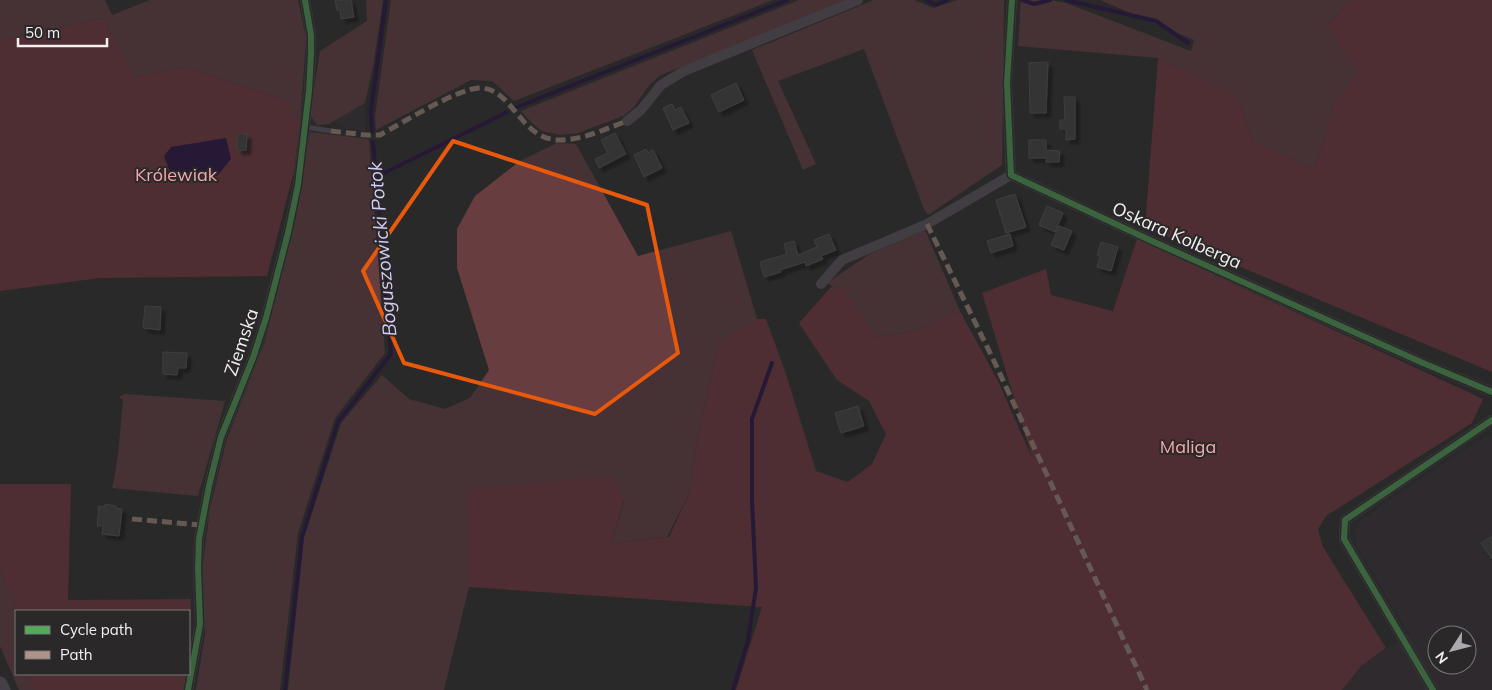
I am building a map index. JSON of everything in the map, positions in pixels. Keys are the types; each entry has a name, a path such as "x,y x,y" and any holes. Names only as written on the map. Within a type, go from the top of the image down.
{"main road":[{"path":"0,684 3,690"}],"street":[{"name":"Ziemska","path":"188,690 200,624 199,539 204,508 221,437 253,358 272,295 295,201 309,91 311,35 305,0"},
{"path":"627,121 642,110 661,85 684,71 858,0"},
{"path":"821,284 842,260 927,224 1011,175 1007,83 1012,0"},
{"name":"Oskara Kolberga","path":"1011,175 1154,242 1492,392"},
{"path":"1433,690 1344,539 1345,520 1492,420"}],"lane":[{"path":"305,127 331,131"}],"highlighted area":[{"path":"453,141 647,205 678,353 595,414 404,363 363,271"}],"shaded area":[{"path":"0,0 105,0 112,15 150,0 298,0 306,38 300,124 286,100 185,67 134,77 103,18 0,41"},
{"path":"366,0 383,0 373,67 365,103 329,124 317,125 310,115 320,51 367,21"},
{"path":"391,0 773,0 514,101 492,81 471,80 376,130 375,117"},
{"path":"799,0 847,0 661,75 650,84 634,107 623,116 578,133 561,135 542,131 521,111"},
{"path":"874,0 914,0 933,8 958,0 1004,0 1002,165 928,215 924,209 864,49 778,81 816,164 803,170 752,50"},
{"path":"1021,0 1050,0 1066,3 1191,51 1194,40 1100,0 1350,0 1327,25 1360,72 1334,104 1315,169 1253,141 1236,95 1158,58 1018,46"},
{"path":"365,103 365,131 347,129 333,121"},
{"path":"310,132 369,139 385,353 335,418 298,533 280,690 196,690 205,634 203,565 210,509 226,442 265,341 288,250"},
{"path":"226,138 231,159 217,176 170,172 164,156 171,147"},
{"path":"557,143 576,144 638,256 731,231 757,319 719,342 698,436 689,494 667,537 611,543 624,502 483,495 469,587 444,690 288,690 304,538 341,423 382,375 409,399 445,409 470,398 489,370 457,268 457,229 475,196 520,161"},
{"path":"925,230 960,311 917,330 876,337 842,288 827,283 868,255"},
{"path":"125,394 225,401 198,496 112,488 118,455 123,400 119,397"},
{"path":"1486,436 1490,437 1492,441 1492,690 1342,690 1361,666 1409,634 1357,547 1355,530 1359,522"},
{"path":"0,569 17,610 15,610 15,675 29,675 34,690 19,690 0,646"}],"green space":[{"path":"1350,0 1492,0 1492,372 1145,227 1158,58 1236,95 1253,141 1315,169 1334,104 1359,72 1327,25"},
{"name":"Królewiak","path":"103,18 134,77 185,67 286,100 300,124 294,171 267,276 100,278 0,291 0,41"},
{"name":"Maliga","path":"1137,239 1483,399 1472,423 1326,516 1318,529 1323,547 1386,648 1361,666 1342,690 736,690 762,607 469,587 467,489 612,477 624,500 611,543 669,537 689,494 698,436 719,342 757,319 766,319 785,371 816,471 848,482 872,464 886,434 869,401 837,380 799,323 832,286 842,288 876,337 917,330 960,311 998,381 1033,460 982,293 1046,269 1051,295 1113,311"},
{"path":"0,484 71,484 68,600 191,599 190,644 190,610 17,610 0,569"},
{"path":"29,675 189,675 189,690 34,690"}],"building":[{"path":"335,0 351,0 354,17 341,19 340,10 337,10"},
{"path":"1048,62 1046,113 1030,113 1029,63"},
{"path":"736,83 744,100 719,112 711,95"},
{"path":"1064,97 1075,97 1075,139 1066,140 1066,129 1060,129 1060,120 1065,120"},
{"path":"672,104 675,110 681,107 689,123 673,130 663,108"},
{"path":"238,133 247,134 246,150 237,150"},
{"path":"615,133 626,154 599,168 595,159 608,153 601,140"},
{"path":"1029,140 1046,140 1046,150 1060,151 1059,162 1046,162 1046,158 1029,158"},
{"path":"646,149 648,153 653,150 662,168 644,177 634,155"},
{"path":"1015,194 1026,227 1006,233 996,200"},
{"path":"1047,206 1063,213 1055,232 1039,225"},
{"path":"1059,226 1072,231 1064,250 1051,245"},
{"path":"829,234 836,250 821,256 823,259 806,266 805,262 764,277 760,262 787,254 784,244 794,241 798,255 817,247 814,240"},
{"path":"1010,234 1013,246 991,253 987,241"},
{"path":"1101,242 1118,247 1111,271 1097,267 1100,256 1097,255"},
{"path":"145,306 161,307 160,330 143,328"},
{"path":"163,352 187,353 186,368 178,368 177,375 163,374"},
{"path":"858,406 864,426 841,433 835,413"},
{"path":"105,504 122,509 119,536 102,534 103,526 97,526 99,506 105,507"},
{"path":"1492,536 1492,559 1481,543"}],"waterway":[{"path":"372,132 371,110 386,0"},
{"name":"Boguszowicki Potok","path":"517,107 787,0"},
{"name":"Boguszowicki Potok","path":"926,0 936,5 947,0"},
{"path":"1022,0 1034,4 1050,0"},
{"path":"1066,0 1156,21 1188,43"},
{"path":"376,177 507,112"},
{"name":"Boguszowicki Potok","path":"285,690 302,537 338,422 391,354 373,142"},
{"path":"733,690 748,640 756,588 752,500 752,419 772,363"}],"marked path":[{"path":"331,131 380,135 444,100 480,88 491,90 500,96 534,131 544,137 557,140 575,139 627,121"},
{"path":"927,224 994,361 1147,690"},
{"path":"132,519 201,525"}],"cycle path":[{"path":"188,690 200,624 199,539 209,486 221,437 253,358 266,318 288,233 298,185 309,91 311,54 311,35 305,0"},
{"path":"1012,0 1007,83 1011,175 1154,242 1492,392"},
{"path":"1433,690 1344,539 1345,520 1492,420"}]}
